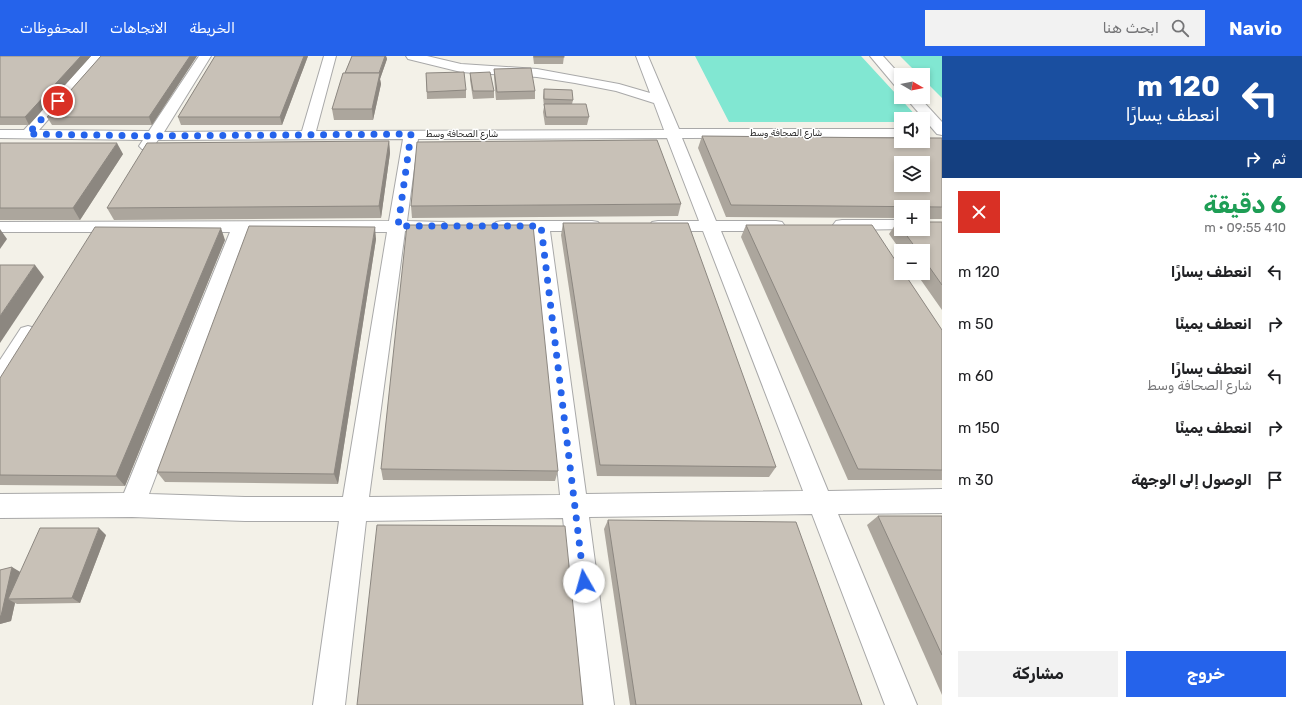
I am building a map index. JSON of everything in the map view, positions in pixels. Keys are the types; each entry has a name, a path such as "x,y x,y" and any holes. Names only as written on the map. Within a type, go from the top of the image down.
{"street":[{"path":"28,134 98,56"},
{"path":"139,160 205,56"},
{"path":"308,135 330,56"},
{"path":"412,56 461,68 538,74 575,79 619,88 659,100"},
{"path":"642,56 821,502 900,705"},
{"path":"876,56 894,76"},
{"path":"918,104 942,132"},
{"name":"شارع الصحافة وسط","path":"0,134 154,136 672,132 894,133"},
{"path":"930,133 942,132"},
{"path":"329,705 354,509 411,134"},
{"path":"83,246 109,207"},
{"path":"870,225 883,245"},
{"path":"824,226 894,225"},
{"path":"132,505 242,226"},
{"path":"0,227 453,226"},
{"path":"485,226 610,226"},
{"path":"541,226 598,705"},
{"path":"641,226 794,226"},
{"path":"0,378 38,319"},
{"path":"0,506 132,505 354,509 942,501"}],"shaded area":[{"path":"695,56 861,56 894,92 894,104 905,104 913,112 894,112 894,122 729,122"},
{"path":"900,56 942,56 942,98 930,86 930,68 912,68"}],"building":[{"path":"0,56 81,56 25,117 0,117"},
{"path":"101,56 190,56 149,117 47,117"},
{"path":"215,56 304,56 280,117 178,117"},
{"path":"352,56 385,56 379,73 345,73"},
{"path":"564,56 564,57 534,57"},
{"path":"531,68 535,91 497,92 494,69"},
{"path":"464,72 466,90 427,92 426,73"},
{"path":"490,72 494,91 473,91 470,73"},
{"path":"343,73 380,73 372,109 332,109"},
{"path":"544,89 572,90 573,100 544,99"},
{"path":"544,104 586,104 589,117 546,117"},
{"path":"702,136 894,138 894,148 930,148 930,138 942,138 942,207 930,207 930,200 894,200 894,207 731,205"},
{"path":"657,140 681,204 411,206 417,142"},
{"path":"389,141 379,206 107,208 147,143"},
{"path":"0,143 117,143 73,208 0,208"},
{"path":"930,222 942,222 942,285 930,268 930,244 913,244 907,236 930,236"},
{"path":"563,223 688,223 776,467 600,465"},
{"path":"407,225 533,225 558,471 381,469"},
{"path":"746,225 872,225 894,258 894,280 909,280 942,330 942,470 858,469"},
{"path":"249,226 375,227 334,474 157,472"},
{"path":"95,227 221,228 116,476 0,475 0,378"},
{"path":"0,265 35,265 0,316"},
{"path":"878,516 942,516 942,655"},
{"path":"608,520 796,522 862,705 636,705"},
{"path":"377,525 565,526 583,705 357,705"},
{"path":"40,528 99,528 72,598 8,599"},
{"path":"12,567 1,616 0,616 0,570"}],"route":[{"path":"58,101 28,134 154,136 411,134 398,226 541,226 584,582"}]}
